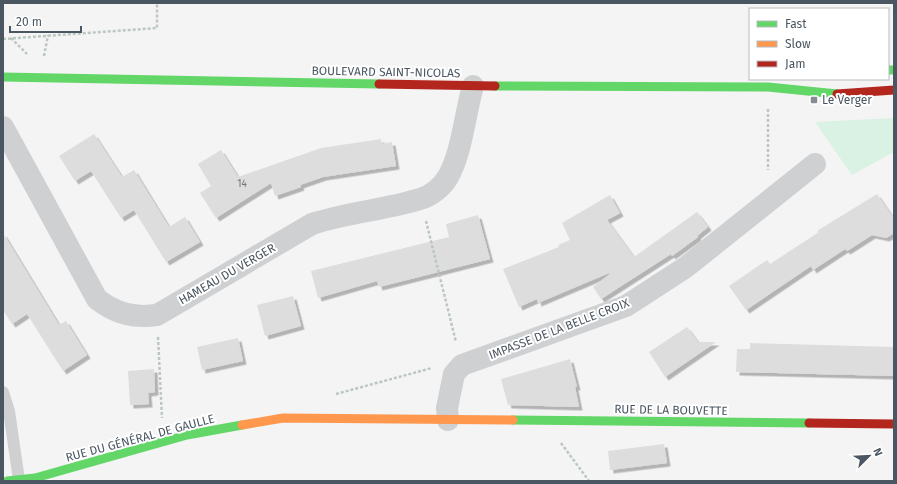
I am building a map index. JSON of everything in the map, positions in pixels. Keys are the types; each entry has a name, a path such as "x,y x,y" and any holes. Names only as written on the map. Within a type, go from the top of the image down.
{"main road":[{"name":"BOULEVARD SAINT-NICOLAS","path":"3,77 473,86 768,87 842,95 894,90"},
{"name":"BOULEVARD SAINT-NICOLAS","path":"768,87 805,80"},
{"name":"RUE DU GÉNÉRAL DE GAULLE","path":"7,481 35,478 187,435 283,418 448,420"},
{"name":"RUE DE LA BOUVETTE","path":"448,420 894,424"}],"street":[{"name":"HAMEAU DU VERGER","path":"3,127 97,299 110,309 140,317 157,315 312,224 334,216 420,199 436,191 448,177 462,138 473,86"},
{"name":"IMPASSE DE LA BELLE CROIX","path":"462,365 626,306 686,267 815,164"},
{"path":"448,420 447,408 454,374 462,365"}],"lane":[{"path":"3,392 9,411 19,480"}],"path":[{"path":"3,39 157,28 157,3"},
{"path":"768,87 769,202"},
{"path":"420,199 462,365"},
{"path":"157,315 163,442"},
{"path":"544,420 589,481"}],"green space":[{"path":"894,118 894,156 892,153 852,175 815,122"}],"building":[{"path":"94,134 122,177 134,170 169,227 185,217 200,242 166,262 134,210 121,218 91,171 75,181 59,156"},
{"path":"381,139 381,144 392,142 396,166 323,177 300,185 301,187 275,196 271,183 216,218 200,193 211,186 198,164 221,150 238,177 321,148"},
{"path":"877,194 894,219 894,233 886,238 872,235 847,251 845,249 813,270 811,266 746,310 729,286 767,260 770,264 819,232 817,231"},
{"path":"610,195 620,213 607,220 634,257 697,212 708,227 697,236 698,237 672,256 671,254 601,299 593,287 610,274 609,273 538,303 537,299 519,307 503,269 559,247 558,245 570,240 562,223"},
{"path":"478,215 490,259 379,287 377,281 318,298 311,271 449,237 446,224"},
{"path":"3,233 59,325 66,321 87,355 63,371 27,314 12,324 3,310"},
{"path":"293,296 301,326 265,336 257,305"},
{"path":"687,327 698,342 716,342 665,377 649,352"},
{"path":"238,338 243,361 202,370 197,347"},
{"path":"750,343 894,347 894,376 736,372 737,349 750,349"},
{"path":"570,359 577,387 575,387 579,407 508,405 501,379"},
{"path":"154,369 155,392 148,393 149,404 130,405 128,371"},
{"path":"664,444 667,463 610,470 608,451"}],"traffic: fast":[{"path":"889,70 894,70"},
{"path":"3,77 379,84"},
{"path":"495,86 768,87 837,94"},
{"path":"513,420 809,423"},
{"path":"7,481 35,478 187,435 242,425"}],"traffic: slow":[{"path":"242,425 283,418 513,420"}],"traffic: jam":[{"path":"379,84 495,86"},
{"path":"837,94 894,90"},
{"path":"809,423 894,424"}],"place":[{"name":"Le Verger","path":"814,100"}]}
